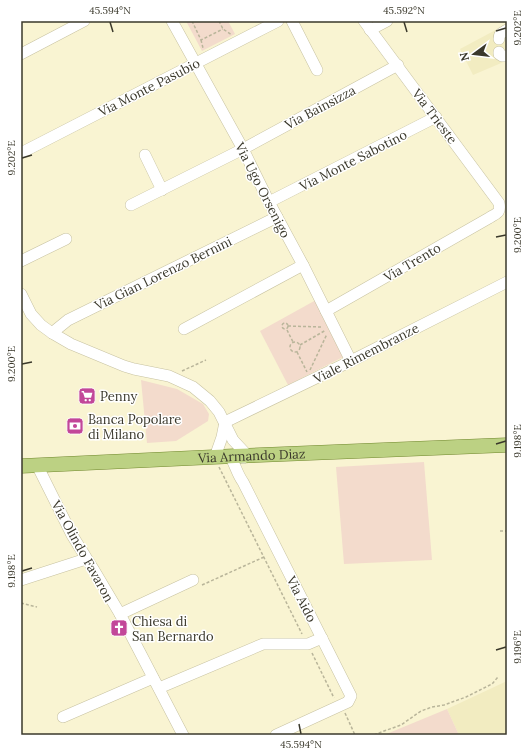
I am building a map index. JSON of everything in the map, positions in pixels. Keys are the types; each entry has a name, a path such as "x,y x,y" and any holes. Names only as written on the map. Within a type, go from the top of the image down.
{"main road":[{"name":"Via Armando Diaz","path":"21,466 217,462 230,456 247,455 507,445"}],"street":[{"path":"21,54 84,21"},
{"name":"Via Ugo Orsenigo","path":"172,21 243,149 351,361"},
{"name":"Via Monte Pasubio","path":"21,153 278,21"},
{"path":"292,21 318,70"},
{"path":"367,26 387,21"},
{"name":"Via Trieste","path":"367,26 398,65 499,203 500,208 498,212"},
{"path":"499,39 499,35 507,30"},
{"name":"Via Bainsizza","path":"131,205 243,149 398,65"},
{"name":"Via Monte Sabotino","path":"269,202 436,117"},
{"path":"145,155 162,190"},
{"name":"Via Trento","path":"326,311 498,212"},
{"name":"Via Gian Lorenzo Bernini","path":"52,333 68,320 277,217"},
{"path":"21,261 66,239"},
{"path":"184,330 303,265"},
{"name":"Viale Rimembranze","path":"225,422 351,361 507,282"},
{"path":"21,294 31,314 41,325 71,344 124,366 169,376 193,387 210,401 219,412 234,440 247,455"},
{"path":"217,462 225,422"},
{"name":"Via Aido","path":"243,482 241,472 242,463 244,457 247,455"},
{"name":"Via Aido","path":"230,456 351,696 348,702 338,707"},
{"name":"Via Olindo Favaron","path":"37,465 72,535 86,559 96,572 120,614 182,735"},
{"path":"21,580 86,559"},
{"name":"Via Olindo Favaron","path":"120,614 197,582"},
{"path":"63,717 263,644 308,644 322,638"},
{"path":"276,735 338,707"}],"path":[{"path":"192,21 201,40 223,28 219,21"},
{"path":"300,345 293,342 286,329 283,329 282,325 286,323 288,326 330,328"},
{"path":"297,352 300,349 300,345 330,328"},
{"path":"293,342 290,344 290,348 294,352 297,352 308,374 330,328"},
{"path":"179,380 182,371 206,360"},
{"path":"217,462 338,707 355,735"},
{"path":"500,531 507,531"},
{"path":"197,582 264,557"},
{"path":"21,604 37,607"},
{"path":"374,735 401,725 421,711 466,697 492,684 498,676"}],"shaded area":[{"path":"186,21 228,21 235,34 202,51"},
{"path":"505,25 506,61 473,75 460,49"},
{"path":"316,300 345,356 288,385 260,331"},
{"path":"141,380 177,389 203,404 209,414 208,421 176,441 147,443"},
{"path":"424,462 432,560 344,564 336,467"},
{"path":"507,681 507,735 459,735 447,709"},
{"path":"447,709 459,735 384,735"}],"place":[{"name":"Penny","path":"87,396"},
{"name":"Banca Popolare di Milano","path":"75,426"},
{"name":"Chiesa di San Bernardo","path":"119,628"}]}
